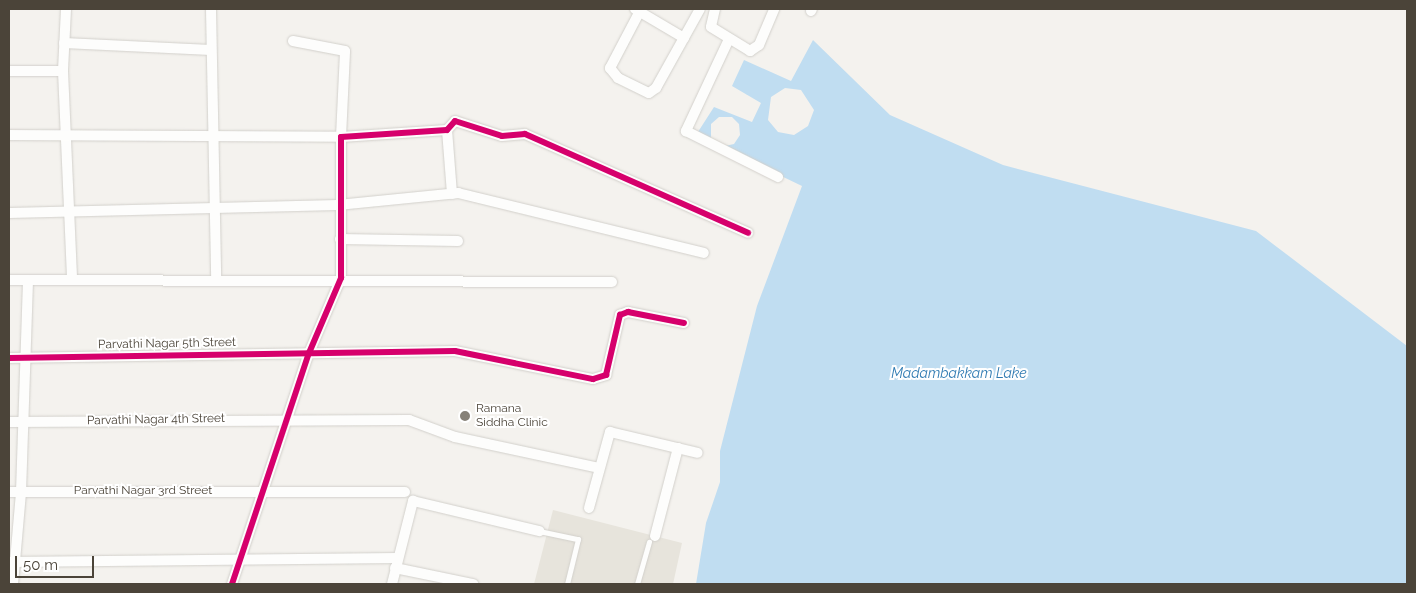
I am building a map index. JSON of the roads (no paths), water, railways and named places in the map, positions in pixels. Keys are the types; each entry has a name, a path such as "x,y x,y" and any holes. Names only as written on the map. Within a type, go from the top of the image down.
{"street":[{"path":"66,9 63,71 72,280"},
{"path":"211,9 216,279"},
{"path":"684,38 634,10 610,68 618,78 649,94 656,88 684,38 700,9"},
{"path":"715,9 711,26 729,39 754,51 774,9"},
{"path":"729,39 686,131 778,177"},
{"path":"232,584 309,353 341,278 338,205 344,51 293,41"},
{"path":"64,43 211,50"},
{"path":"9,71 63,71"},
{"path":"9,135 213,138 342,137 446,130 456,120 502,136 538,138 748,233"},
{"path":"446,130 452,194"},
{"path":"9,213 338,205 452,194 704,253"},
{"path":"340,239 458,241"},
{"path":"9,280 341,278 612,282"},
{"path":"13,584 12,562 21,492 28,280"},
{"name":"Parvathi Nagar 5th Street","path":"9,358 455,351 594,379 606,375 620,315 628,312 684,323"},
{"name":"Parvathi Nagar 4th Street","path":"9,422 287,419 409,420 455,437 599,468"},
{"path":"589,508 606,438 614,430 698,453"},
{"path":"652,539 678,448"},
{"name":"Parvathi Nagar 3rd Street","path":"9,492 264,490 405,492"},
{"path":"392,584 413,501 540,531"},
{"path":"12,562 241,559 396,563 473,584"}],"lane":[{"path":"540,531 578,540 568,584"},
{"path":"637,584 652,539"}],"water":[{"name":"Madambakkam Lake","path":"813,40 890,115 1003,165 1256,231 1407,346 1407,584 696,584 706,523 720,482 720,451 757,306 802,186 696,135 714,107 752,122 761,103 732,86 744,60 791,81","holes":["785,88 801,90 814,110 808,126 794,135 778,132 768,120 771,97","719,117 732,117 739,124 740,135 734,144 725,146 711,138 711,124"]}],"place":[{"name":"Ramana Siddha Clinic","path":"465,416"}]}
